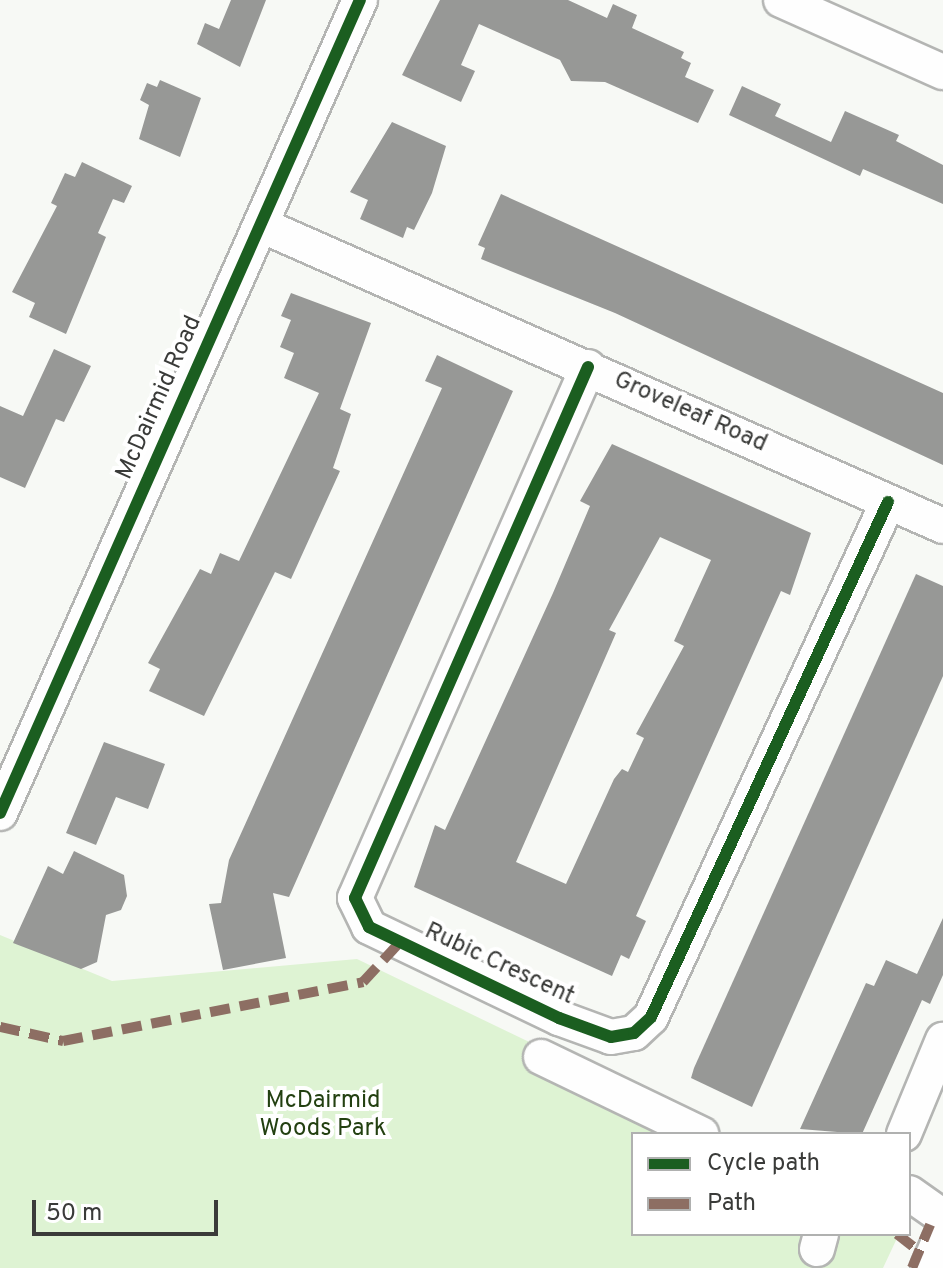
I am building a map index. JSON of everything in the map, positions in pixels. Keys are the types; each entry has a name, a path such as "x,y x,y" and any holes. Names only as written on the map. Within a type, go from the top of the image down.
{"main road":[{"path":"932,1268 943,1242"}],"street":[{"name":"McDairmid Road","path":"0,813 360,0"},
{"path":"781,0 943,72"},
{"name":"Groveleaf Road","path":"261,225 943,526"},
{"name":"Rubic Crescent","path":"588,367 355,898 369,927 559,1018 611,1037 634,1033 651,1017 888,502"},
{"path":"905,1132 943,1040"},
{"path":"541,1057 697,1132"},
{"path":"911,1194 943,1217"}],"green space":[{"name":"McDairmid Woods Park","path":"0,935 112,981 357,959 716,1132 631,1132 631,1236 898,1236 883,1268 0,1268"}],"building":[{"path":"231,0 266,0 240,67 197,44 205,23 219,29"},
{"path":"440,0 568,0 607,18 613,4 637,15 632,28 684,52 681,58 691,63 685,77 714,90 698,123 605,82 571,81 560,60 479,24 461,65 475,71 461,102 402,75"},
{"path":"160,80 201,98 180,157 139,139 149,105 140,100 147,83 157,87"},
{"path":"742,86 781,104 775,116 831,142 845,111 899,135 896,141 943,165 943,204 863,169 860,176 729,115"},
{"path":"392,122 446,146 432,193 414,230 407,227 403,238 360,219 368,200 350,192"},
{"path":"82,162 132,186 124,203 113,199 98,233 106,237 66,334 29,317 35,303 12,292 57,206 51,203 65,173 75,177"},
{"path":"501,194 943,393 943,465 615,313 481,259 485,248 478,245"},
{"path":"291,293 371,323 340,409 351,414 333,468 340,471 291,579 275,572 204,716 149,691 160,669 148,663 200,569 211,574 220,553 239,561 319,393 284,378 294,353 280,347 291,320 281,316"},
{"path":"54,349 91,366 64,422 56,419 25,488 0,477 0,406 23,416"},
{"path":"437,355 513,391 289,897 273,893 286,958 223,970 209,904 221,903 229,860 442,388 425,381"},
{"path":"612,444 811,533 790,595 781,591 636,916 646,921 629,959 621,955 612,976 414,887 435,825 445,830 553,593 590,506 580,501","holes":["660,537 711,560 674,641 684,646 636,734 644,738 628,772 622,769 614,779 566,884 516,862 616,633 609,630"]},
{"path":"916,574 943,586 943,676 752,1107 691,1078 694,1068"},
{"path":"104,742 165,764 148,809 116,797 96,845 66,833"},
{"path":"74,851 124,875 127,896 121,910 106,915 97,962 81,969 13,943 48,866 63,874"},
{"path":"943,918 943,975 930,1004 922,1000 863,1132 800,1129 866,983 874,986 886,960 917,974"}],"marked path":[{"path":"0,1027 63,1041 363,982 400,942"},
{"path":"912,1268 930,1225"},
{"path":"900,1236 919,1251"}],"cycle path":[{"path":"0,813 360,0"},
{"path":"588,367 355,898 369,927 559,1018 611,1037 634,1033 651,1017 888,502"}]}
